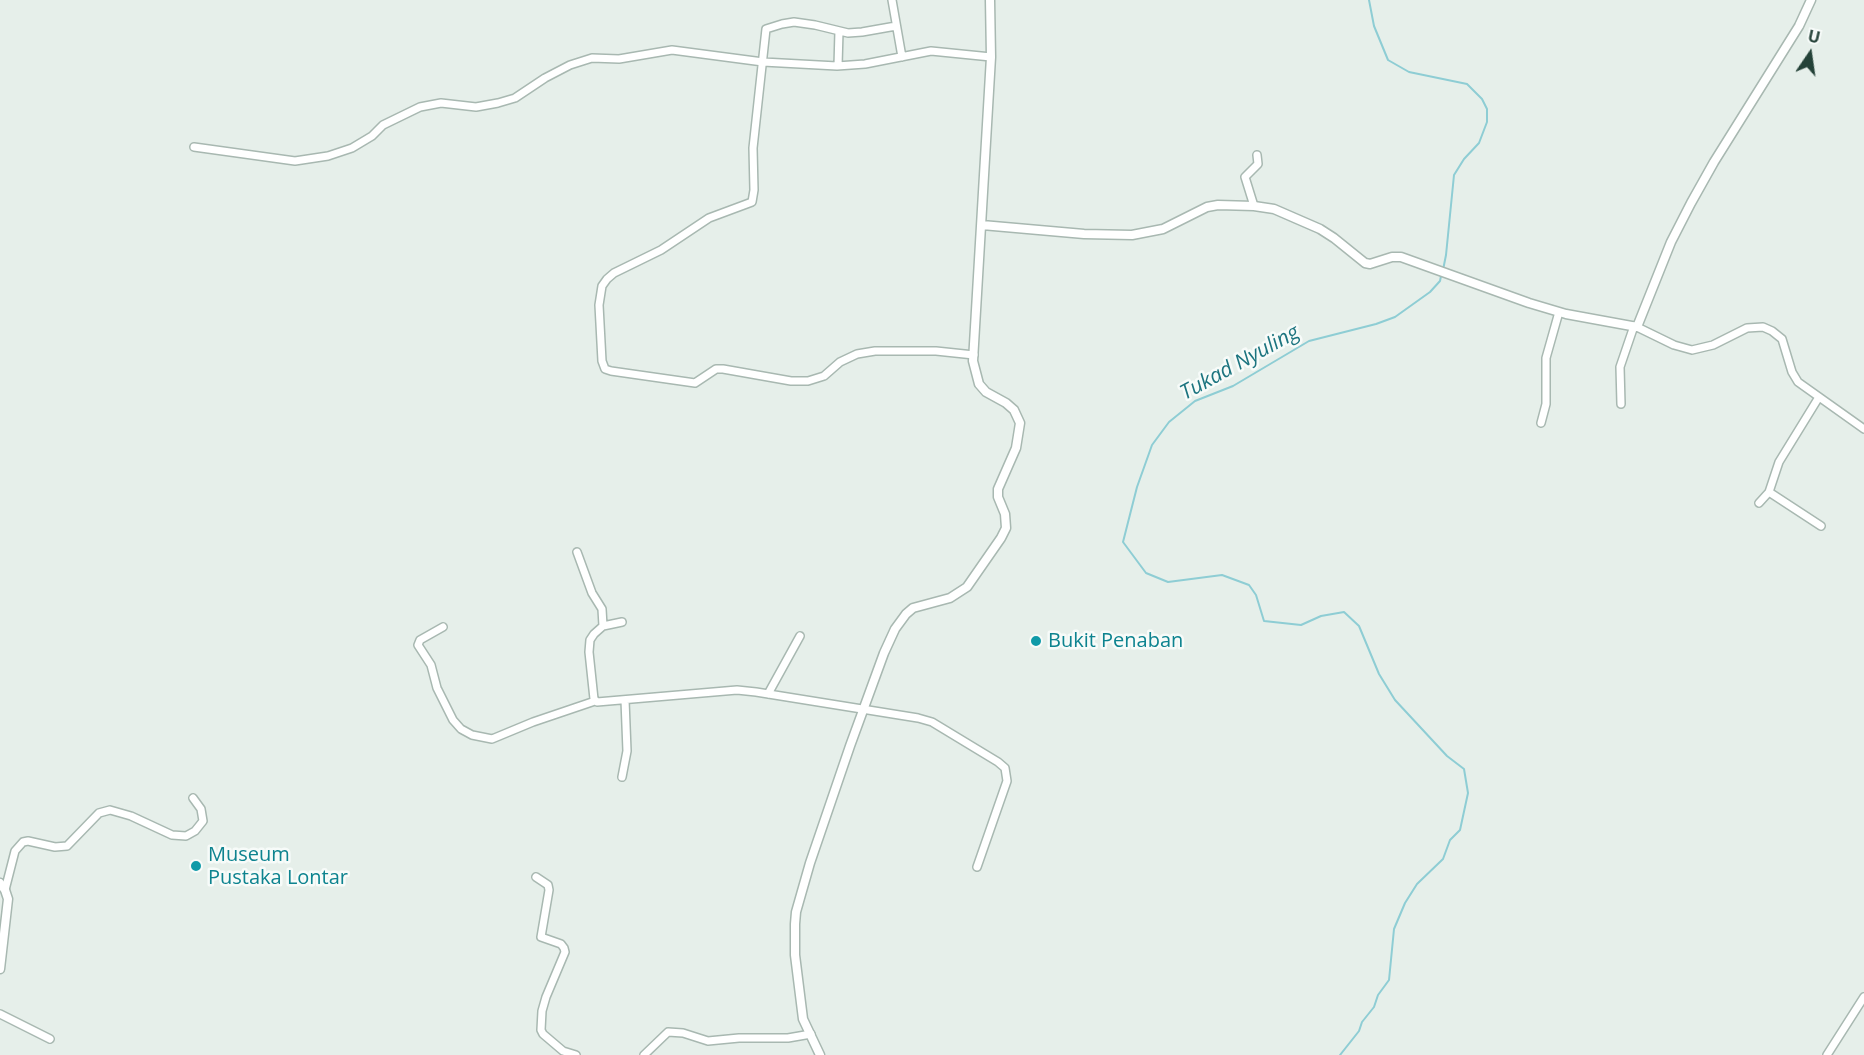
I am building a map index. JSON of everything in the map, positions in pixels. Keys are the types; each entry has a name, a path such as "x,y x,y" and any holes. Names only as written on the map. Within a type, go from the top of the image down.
{"street":[{"path":"892,0 902,57"},
{"path":"820,1055 803,1019 795,955 796,912 810,862 884,652 895,629 913,608 950,598 967,586 1006,528 1005,514 998,497 998,489 1016,448 1020,423 1014,410 1006,402 986,392 978,384 974,371 976,283 982,225 991,57 990,0"},
{"path":"1621,404 1620,367 1671,242 1714,162 1799,26 1811,0"},
{"path":"896,26 862,32 839,31 794,22 766,29 753,148 752,202 709,218 661,250 614,273 607,279 602,286 599,305 602,361 605,369 611,371 687,383 701,380 716,369 791,381 808,381 824,375 840,362 857,354 875,351 936,351 974,355"},
{"path":"838,66 839,31"},
{"path":"194,147 295,161 328,156 352,148 372,136 383,125 411,111 435,104 476,107 515,98 545,78 581,60 592,58 619,59 672,50 763,62 838,66 866,64 931,51 991,57"},
{"path":"1254,206 1245,177 1258,164 1257,155"},
{"path":"982,225 1093,235 1132,235 1163,229 1207,207 1218,204 1274,209 1320,229 1365,263 1371,264 1392,257 1401,257 1452,277 1559,312 1636,326 1674,345 1692,350 1713,345 1748,328 1763,327 1782,339 1794,378 1864,429"},
{"path":"1541,423 1546,404 1546,358 1559,312"},
{"path":"1759,503 1769,492 1776,466 1819,397"},
{"path":"1769,492 1821,526"},
{"path":"577,552 592,593 604,614 603,626"},
{"path":"595,701 589,652 590,640 603,626 622,622"},
{"path":"443,627 420,640 418,645 431,665 437,688 453,720 461,729 472,735 492,739 511,733 532,722 595,701 744,690 902,714 932,723 1005,768 1007,781 977,867"},
{"path":"768,694 800,636"},
{"path":"622,777 627,751 625,700"},
{"path":"0,969 8,899 3,886 15,851 22,842 28,841 55,847 67,846 99,813 110,810 131,816 172,835 186,836 195,831 203,821 201,809 193,798"},
{"path":"536,877 543,881 549,890 541,937 561,944 565,952 546,997 542,1011 541,1030 563,1051 576,1055"},
{"path":"1827,1055 1864,997"},
{"path":"0,1014 50,1039"},
{"path":"644,1055 657,1040 668,1032 674,1031 701,1040 714,1041 739,1038 788,1038 811,1034"}],"waterway":[{"name":"Tukad Nyuling","path":"1369,0 1374,26 1388,60 1409,72 1467,84 1482,99 1487,109 1487,122 1479,143 1464,159 1454,175 1443,270"},
{"name":"Tukad Nyuling","path":"1340,1055 1359,1031 1362,1022 1374,1007 1378,995 1389,980 1394,929 1405,903 1417,884 1443,859 1450,840 1460,830 1468,793 1464,769 1447,756 1395,700 1379,674 1359,626 1344,612 1321,616 1301,625 1264,621 1256,595 1249,585 1222,575 1168,582 1146,573 1123,542 1137,487 1152,445 1169,422 1195,401 1233,386 1309,341 1395,317 1430,292 1440,281 1441,276"}],"place":[{"name":"Bukit Penaban","path":"1036,641"},
{"name":"Museum Pustaka Lontar","path":"196,866"}]}
